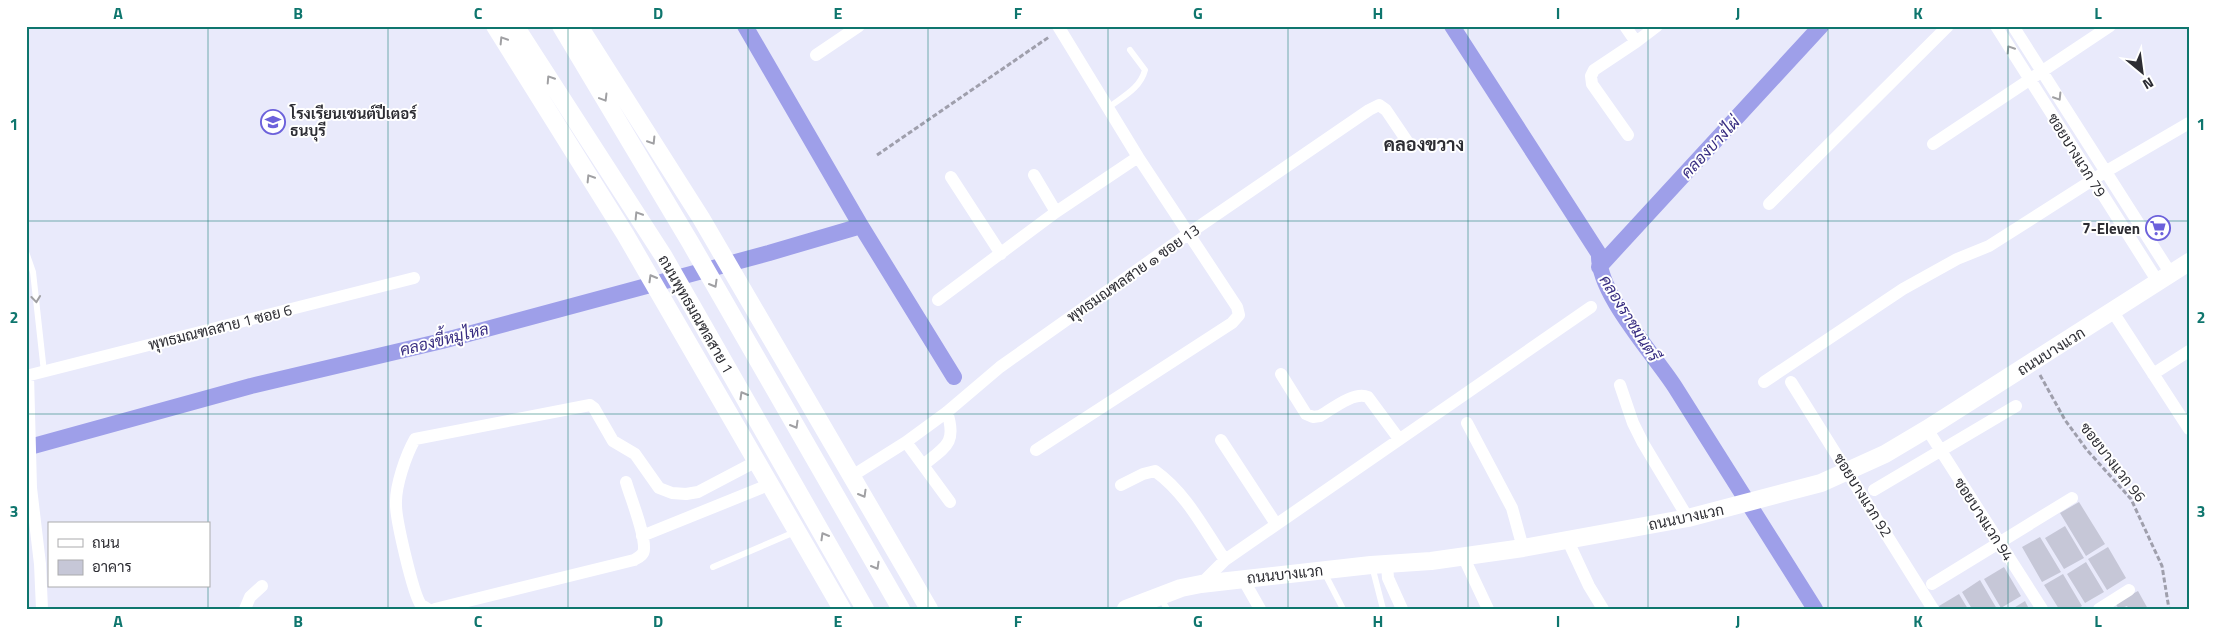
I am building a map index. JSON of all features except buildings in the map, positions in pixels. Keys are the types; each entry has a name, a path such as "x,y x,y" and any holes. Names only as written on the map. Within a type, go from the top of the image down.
{"main road":[{"name":"ถนนพุทธมณฑลสาย 1","path":"495,26 625,234 842,609"},
{"name":"ถนนพุทธมณฑลสาย 1","path":"515,26 664,257 865,609"},
{"name":"ถนนพุทธมณฑลสาย 1","path":"561,26 690,242 901,609"},
{"path":"579,26 701,218 852,476 925,606"},
{"name":"ถนนบางแวก","path":"1126,609 1164,602 1201,584 1523,548 1708,514 1797,490 1849,472 1885,454 2033,363 2189,262"},
{"path":"824,578 850,609"}],"street":[{"path":"816,55 859,26"},
{"path":"1625,26 1636,42"},
{"path":"1628,135 1592,84 1591,76 1594,70 1657,26"},
{"path":"1768,204 1948,26"},
{"name":"ซอยบางแวก 79","path":"1996,26 2093,180 2165,278"},
{"name":"ซอยบางแวก 79","path":"2013,26 2105,172 2165,278"},
{"path":"1933,144 2110,26"},
{"path":"1036,450 1232,323 1238,315 1238,307 1188,234 1059,28"},
{"name":"พุทธมณฑลสาย ๑ ซอย 13","path":"852,476 906,442 948,412 1000,367 1360,115 1379,106 1386,110 1409,144"},
{"path":"1764,382 1903,289 1957,259 1989,246 2105,172 2189,123"},
{"path":"938,300 1056,212 1138,156"},
{"path":"1034,175 1056,212"},
{"path":"951,177 1001,254"},
{"name":"พุทธมณฑลสาย 1 ซอย 6","path":"27,375 414,278"},
{"path":"1201,584 1225,560 1591,307"},
{"path":"2113,312 2189,429"},
{"path":"2153,374 2189,351"},
{"path":"1280,374 1306,414 1313,417 1320,416 1356,396 1363,395 1368,397 1399,439"},
{"path":"27,375 31,488 40,564 42,609"},
{"name":"ซอยบางแวก 92","path":"1791,382 1849,472 1929,607"},
{"path":"1620,385 1633,423 1643,443 1688,518"},
{"path":"428,609 421,604 408,568 395,504 401,473 415,439 590,404 613,441 635,454 659,488 686,494 698,492 757,461"},
{"path":"1874,490 2016,406"},
{"path":"923,465 945,447 952,438 952,427 948,412"},
{"path":"1467,423 1512,508 1523,548"},
{"name":"ซอยบางแวก 94","path":"1927,429 2042,609"},
{"path":"1221,440 1276,524"},
{"path":"906,442 950,502"},
{"path":"1120,485 1143,474 1155,471 1177,490 1225,560"},
{"path":"435,609 634,560 641,556 644,550 642,536 626,482"},
{"path":"642,536 771,484"},
{"path":"1932,584 2072,498"},
{"path":"1568,540 1589,586 1603,609"},
{"path":"1463,556 1488,609"},
{"path":"1379,565 1388,578 1402,609"},
{"path":"1243,579 1260,609"},
{"path":"245,609 250,596 262,586"},
{"path":"2099,609 2129,590"}],"lane":[{"path":"1108,108 1134,89 1143,78 1145,70 1130,50"},
{"path":"26,252 33,272 44,372"},
{"path":"713,567 798,531"},
{"path":"1379,565 1383,609"},
{"path":"1323,570 1343,609"}],"path":[{"path":"877,155 1059,28"},
{"name":"ซอยบางแวก 96","path":"2033,363 2065,420 2087,450 2131,499 2162,566 2169,609"}],"waterway":[{"path":"745,26 861,226 954,377"},
{"name":"คลองราชมนตรี","path":"1452,26 1599,254 1601,270 1616,304 1675,387 1815,609"},
{"name":"คลองบางไผ่","path":"1599,267 1821,26"},
{"name":"คลองขี้หมูไหล","path":"26,448 251,386 442,341 769,253 861,226"}],"place":[{"name":"โรงเรียนเซนต์ปีเตอร์ ธนบุรี","path":"273,122"},
{"name":"7-Eleven","path":"2158,228"}],"district":[{"name":"คลองขวาง","path":"1424,144"}]}
